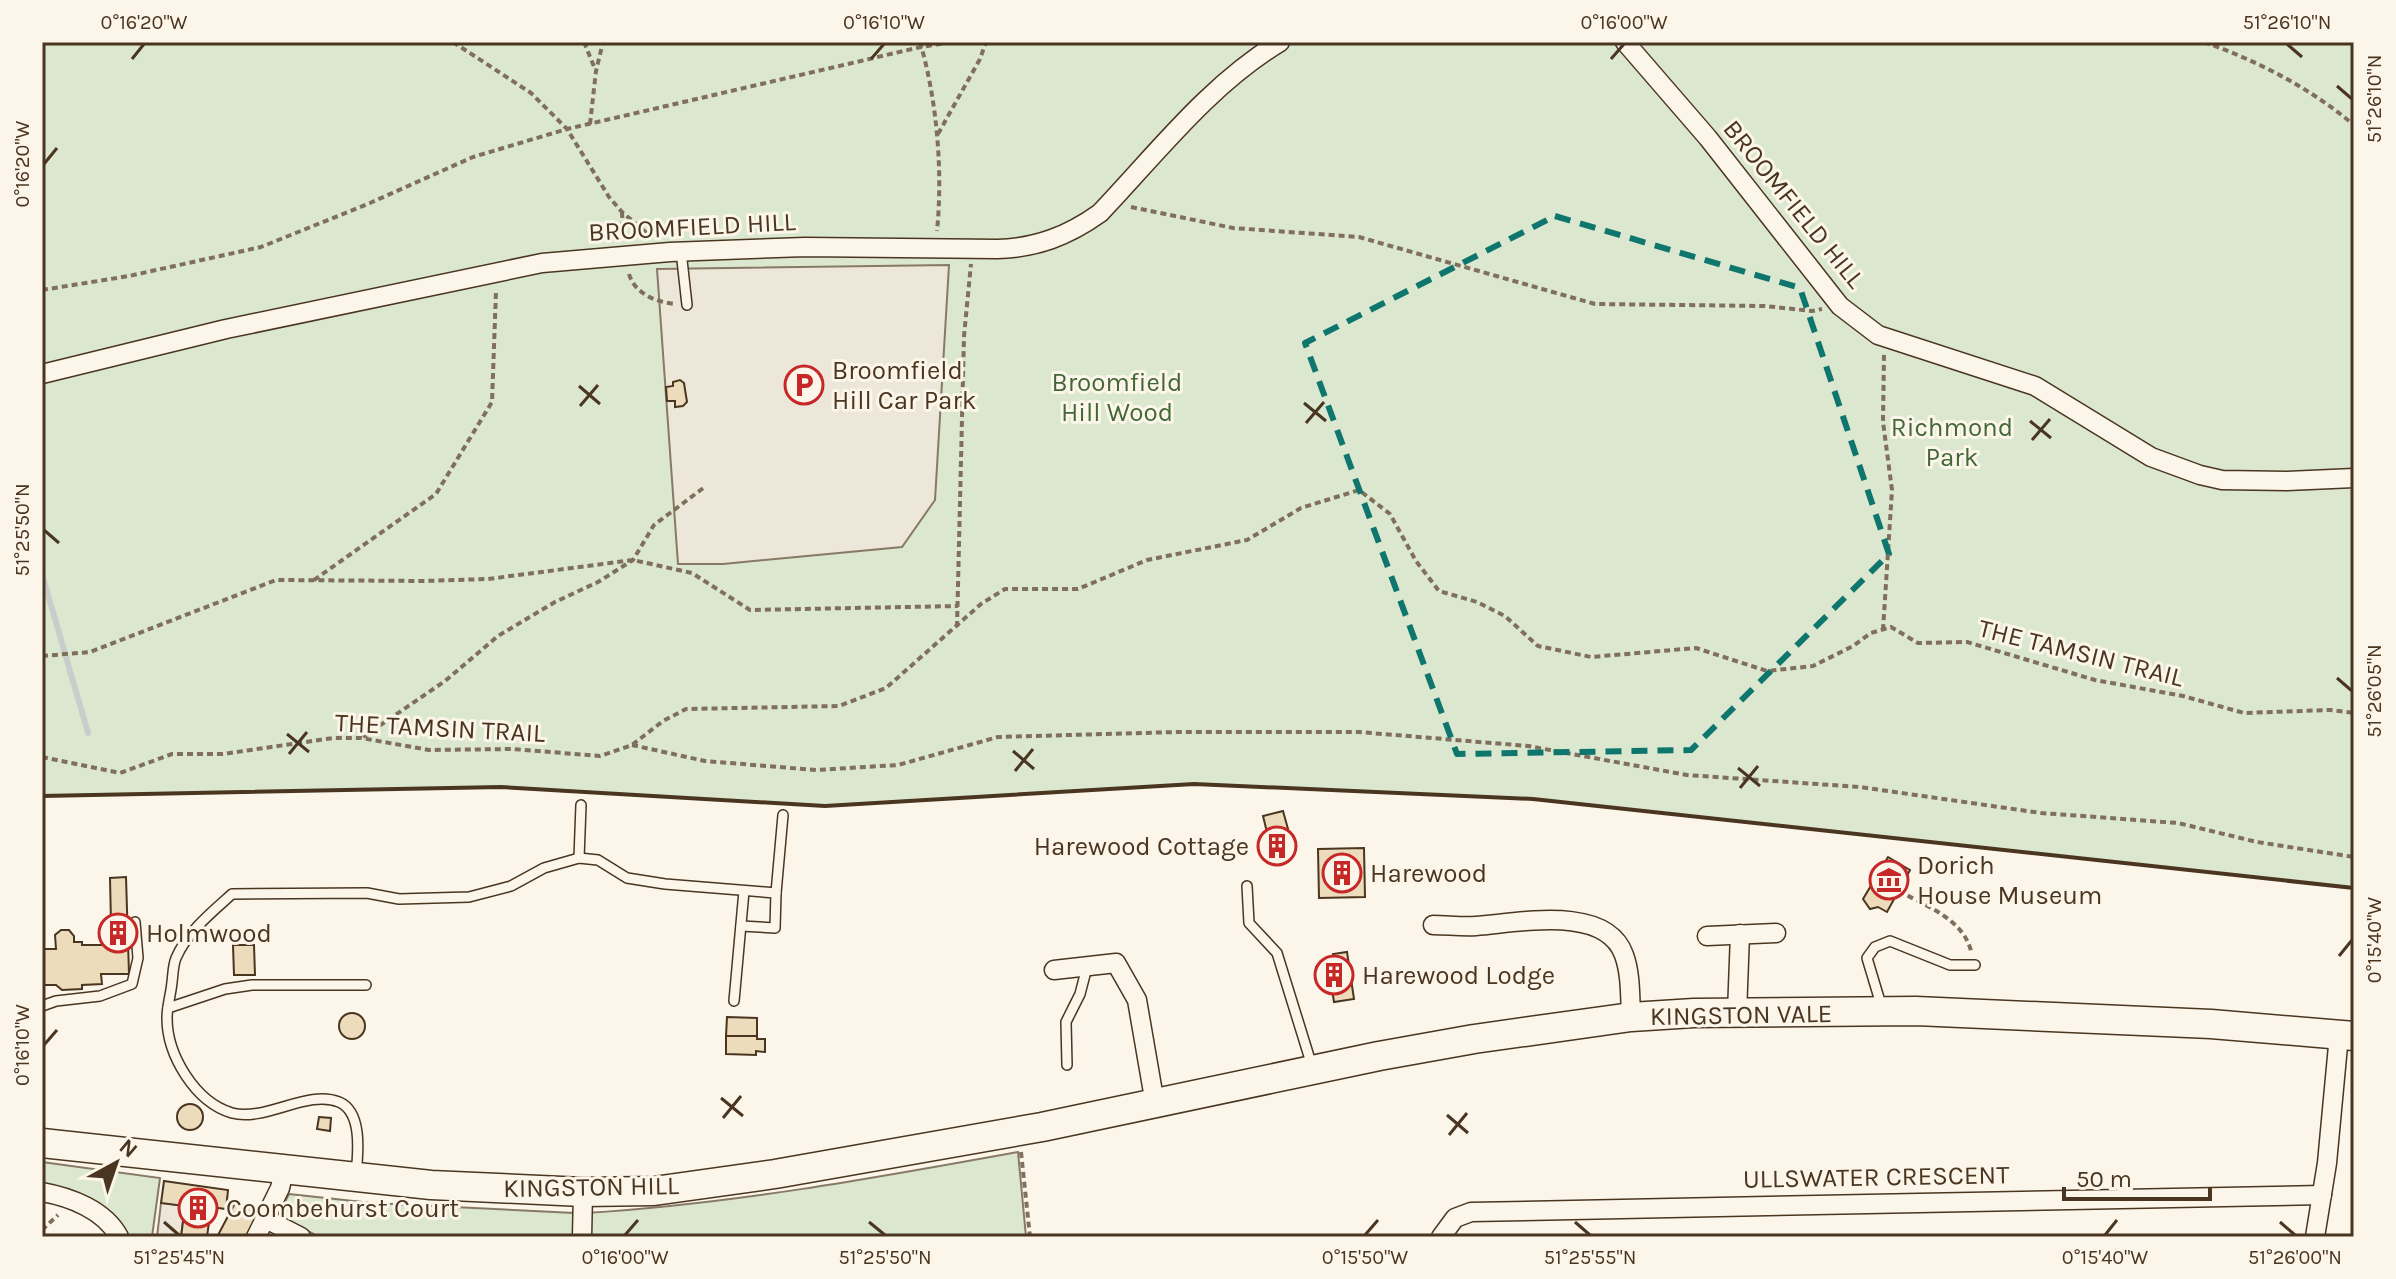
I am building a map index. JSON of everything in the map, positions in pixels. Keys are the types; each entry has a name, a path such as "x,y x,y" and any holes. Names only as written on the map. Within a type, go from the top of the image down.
{"main road":[{"name":"KINGSTON VALE","path":"1146,1106 1474,1039 1631,1017 1883,1011 2170,1021 2346,1036"},
{"name":"KINGSTON HILL","path":"42,1143 431,1185 583,1192 654,1191 775,1174 1146,1106"}],"street":[{"name":"BROOMFIELD HILL","path":"42,374 226,329 542,263 675,252 805,247 972,250 1022,248 1046,242 1084,225 1110,203 1210,96 1251,60 1280,42"},
{"name":"BROOMFIELD HILL","path":"1625,42 1708,138 1840,306 1884,338 2035,386 2151,457 2200,475 2222,480 2354,478"},
{"path":"1433,925 1472,927 1530,920 1591,924 1617,941 1625,957 1631,1017"},
{"path":"1707,936 1776,933"},
{"path":"1737,1013 1740,934"},
{"path":"1054,970 1116,963 1137,1000 1146,1106"},
{"path":"2315,1237 2346,1036"},
{"path":"256,1237 280,1188 284,1171"},
{"path":"42,1192 74,1201 100,1215 119,1237"},
{"path":"582,1237 583,1192"},
{"name":"ULLSWATER CRESCENT","path":"1441,1237 1455,1218 1471,1212 2322,1195"},
{"path":"266,1219 301,1237"}],"lane":[{"path":"675,252 687,305"},
{"path":"579,858 581,805"},
{"path":"741,926 775,928 783,815"},
{"path":"355,1178 357,1136 353,1115 341,1103 320,1099 248,1116 230,1112 206,1099 177,1064 167,1019 176,958 200,924 232,894 367,893 399,899 469,897 511,886 544,868 579,858 598,860 627,878 776,893"},
{"path":"1247,886 1249,923 1277,953 1314,1071"},
{"path":"734,1001 744,891"},
{"path":"42,1006 56,1001 100,996 132,984 138,958 135,922"},
{"path":"1883,1011 1867,958 1875,947 1890,941 1950,965 1975,965"},
{"path":"1067,1065 1066,1022 1080,994 1087,967"},
{"path":"168,1008 225,989 252,985 366,985"}],"path":[{"path":"453,42 531,93 567,129 622,212 675,252"},
{"path":"584,42 596,71"},
{"path":"590,124 603,42"},
{"path":"42,290 129,276 261,247 473,157 567,129 920,44 952,42"},
{"path":"937,136 980,59 986,42"},
{"path":"2204,42 2239,54 2323,99 2354,125"},
{"path":"920,44 937,136 941,190 935,249"},
{"path":"1110,203 1233,228 1359,237 1595,304 1765,306 1812,311 1840,306"},
{"path":"957,627 964,336 972,250"},
{"path":"312,581 436,494 492,402 497,272"},
{"path":"1883,630 1892,490 1883,422 1884,338"},
{"path":"361,738 445,681 498,636 633,560 654,525 706,486"},
{"name":"THE TAMSIN TRAIL","path":"42,757 120,773 172,754 223,754 333,738 361,738 429,750 513,749 600,756 632,745 663,721 686,709 839,706 886,688 981,604 1005,589 1078,589 1147,560 1247,540 1301,508 1359,490 1390,514 1416,561 1439,591 1477,602 1505,616 1538,646 1591,657 1696,648 1767,671 1813,666 1871,633 1891,627 1918,643 1967,642 2095,680 2183,696 2244,713 2330,710 2354,713"},
{"path":"42,656 90,652 276,580 488,579 633,560 692,573 750,610 958,606"},
{"path":"632,745 705,761 816,770 898,765 998,737 1178,732 1359,732 1528,746 1687,775 1860,787 2041,813 2178,823 2257,842 2354,857"},
{"path":"1899,891 1951,920 1968,939 1975,965"},
{"path":"1021,1147 1030,1237"}],"highlighted area":[{"path":"1555,216 1800,288 1889,554 1691,750 1457,754 1305,343"}],"green space":[{"name":"Richmond Park","path":"42,42 2354,42 2354,888 1533,799 1194,784 825,806 501,787 42,796"},
{"path":"1018,1152 1026,1237 588,1237 586,1213 749,1197"},
{"path":"42,1162 160,1178 152,1237 125,1237 42,1188"},
{"path":"289,1194 372,1203 574,1213 575,1237 319,1237 278,1215"}],"shaded area":[{"name":"Broomfield Hill Car Park","path":"949,265 935,500 902,547 723,564 678,564 657,269"},
{"path":"161,1203 185,1206 181,1237 157,1237"}],"building":[{"path":"680,380 684,383 687,402 675,407 675,401 667,401 666,387"},
{"name":"Harewood Cottage","path":"1283,811 1288,829 1279,831 1287,862 1275,865 1263,816"},
{"name":"Harewood","path":"1364,848 1365,897 1319,898 1318,849"},
{"name":"Dorich House Museum","path":"1888,857 1910,870 1887,912 1878,907 1870,909 1863,899"},
{"name":"Holmwood","path":"126,877 129,974 101,974 102,984 82,985 82,989 62,990 56,985 42,985 42,949 56,949 55,935 61,930 69,930 74,942 82,942 82,945 102,945 101,935 109,935 108,923 111,923 110,878"},
{"path":"233,945 254,945 255,975 234,975"},
{"name":"Harewood Lodge","path":"1347,952 1354,999 1334,1002 1331,983 1319,985 1316,967 1334,964 1333,954"},
{"path":"352,1013 361,1017 365,1026 361,1035 352,1039 343,1035 339,1026 343,1017"},
{"path":"727,1017 757,1018 757,1036 726,1036"},
{"path":"726,1036 765,1039 765,1052 756,1051 756,1055 726,1054"},
{"path":"190,1104 199,1108 203,1117 199,1126 190,1130 181,1126 177,1117 181,1108"},
{"path":"319,1117 331,1118 330,1131 317,1129"},
{"name":"Coombehurst Court","path":"164,1181 228,1190 226,1209 211,1207 207,1237 181,1237 185,1206 161,1203"},
{"path":"236,1201 259,1213 246,1237 217,1237"}],"waterway":[{"path":"42,574 88,733"}],"wall":[{"path":"42,796 501,787 825,806 1194,784 1533,799 2354,888"}],"place":[{"name":"Broomfield Hill Car Park","path":"804,385"},
{"name":"Harewood Cottage","path":"1277,846"},
{"name":"Harewood","path":"1342,873"},
{"name":"Dorich House Museum","path":"1889,880"},
{"name":"Holmwood","path":"118,933"},
{"name":"Harewood Lodge","path":"1334,975"},
{"name":"Coombehurst Court","path":"198,1208"}],"park label":[{"name":"Broomfield Hill Wood","path":"1117,397"}]}
